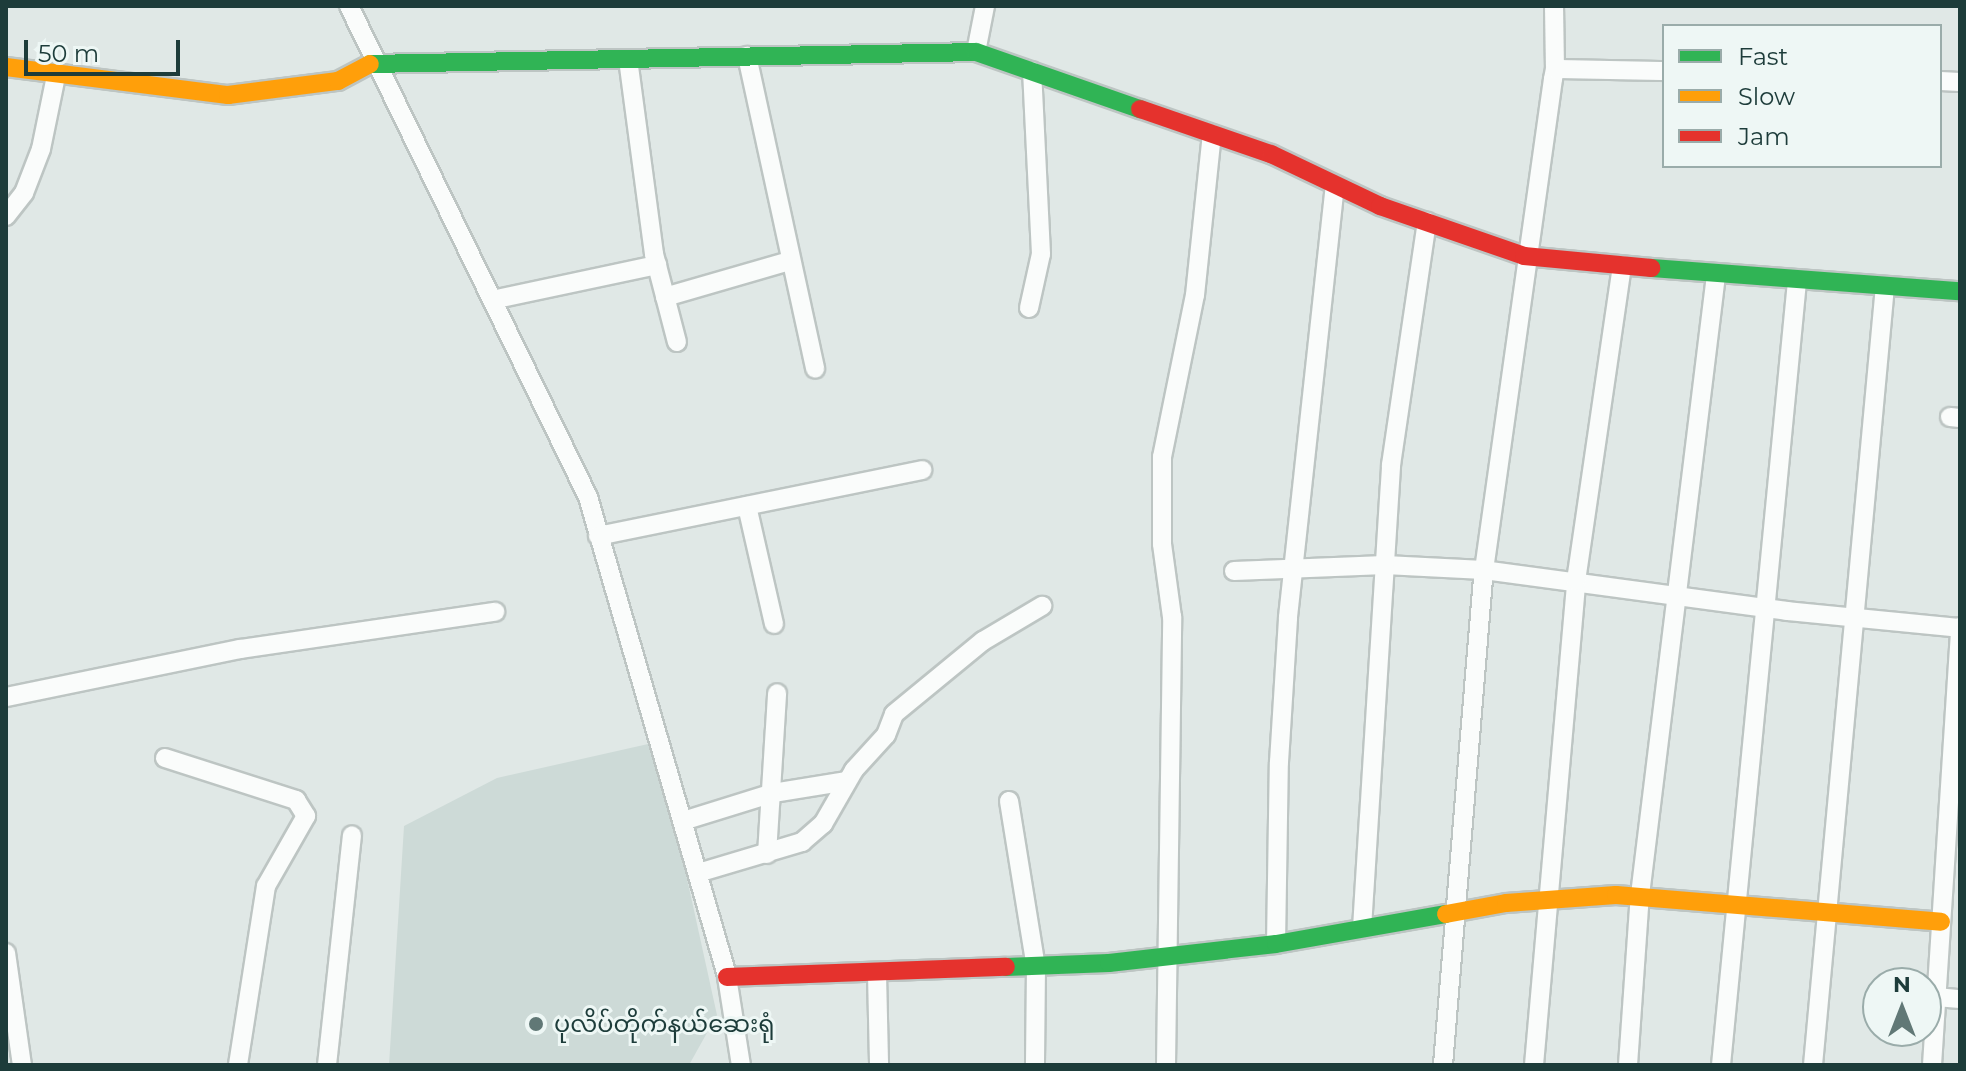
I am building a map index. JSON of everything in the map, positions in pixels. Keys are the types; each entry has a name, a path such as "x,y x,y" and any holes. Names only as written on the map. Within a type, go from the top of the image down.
{"street":[{"path":"349,6 372,63 575,466 727,977 741,1065"},
{"path":"976,52 985,6"},
{"path":"1443,1065 1484,570 1524,256 1555,69 1554,6"},
{"path":"6,67 56,76 244,95 338,81 372,63 976,52 1271,154 1335,186 1524,256 1797,282 1960,291"},
{"path":"747,56 815,369"},
{"path":"628,59 657,265 677,342"},
{"path":"1555,69 1662,71"},
{"path":"1029,308 1041,254 1032,71"},
{"path":"6,216 24,193 37,162 56,76"},
{"path":"1166,1065 1172,617 1162,544 1162,457 1195,295 1212,134"},
{"path":"1276,944 1279,762 1294,568 1335,186"},
{"path":"1362,928 1398,401 1427,222"},
{"path":"665,297 790,261"},
{"path":"492,300 657,265"},
{"path":"1534,1065 1576,581 1622,265"},
{"path":"1628,1065 1640,895 1716,275"},
{"path":"1721,1065 1797,282"},
{"path":"1813,1065 1830,913 1885,286"},
{"path":"598,536 922,470"},
{"path":"747,506 774,624"},
{"path":"1234,571 1385,565 1484,570 1857,619 1960,627 1953,858 1941,922 1938,967"},
{"path":"698,873 802,842 823,824 847,781 876,751 901,708 983,641 1042,606"},
{"path":"6,697 240,649 495,612"},
{"path":"767,854 777,693"},
{"path":"165,758 296,800 306,816 266,886 238,1065"},
{"path":"683,821 773,793 847,781"},
{"path":"1009,801 1036,967 1035,1065"},
{"path":"327,1065 352,835"},
{"path":"727,977 1036,967 1168,956 1276,944 1454,911 1548,900 1640,895 1941,922"},
{"path":"6,953 22,1065"},
{"path":"877,974 879,1065"}],"shaded area":[{"path":"657,742 717,1015 689,1065 389,1065 404,826 497,778"}],"traffic: fast":[{"path":"370,64 976,52 1140,109"},
{"path":"1651,268 1960,291"},
{"path":"1006,967 1109,963 1276,944 1446,914"}],"traffic: slow":[{"path":"6,67 228,95 338,81 370,64"},
{"path":"1446,914 1506,903 1616,895 1941,922"}],"traffic: jam":[{"path":"1140,109 1271,154 1380,206 1524,256 1651,268"},
{"path":"727,977 1006,967"}],"place":[{"name":"ပုလိပ်တိုက်နယ်ဆေးရုံ","path":"536,1024"}]}
